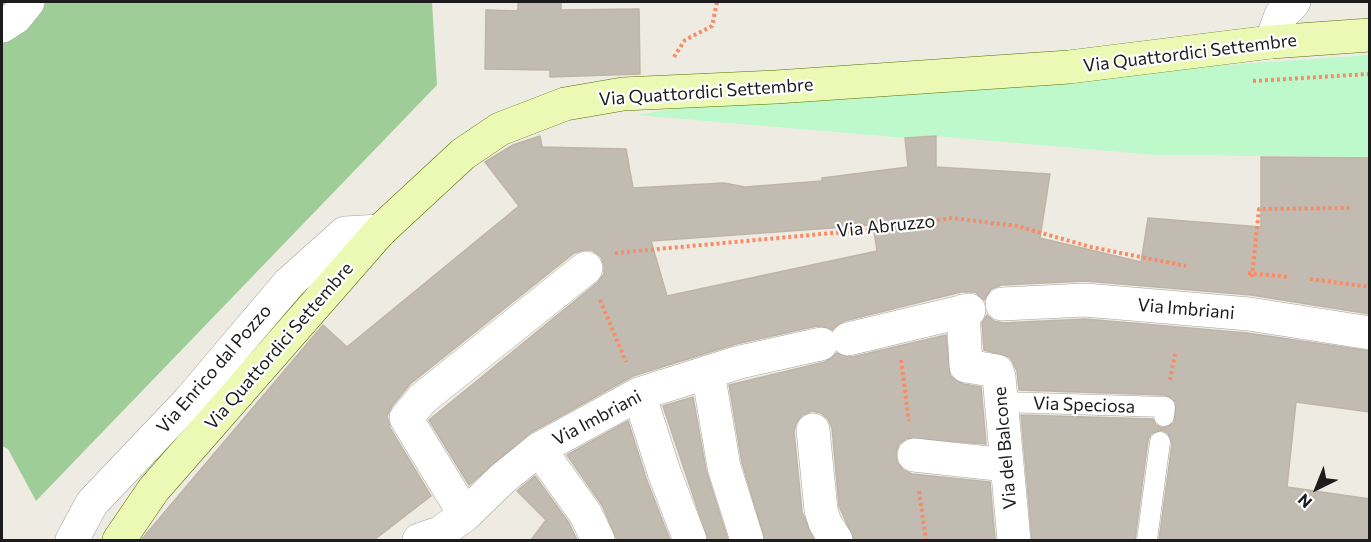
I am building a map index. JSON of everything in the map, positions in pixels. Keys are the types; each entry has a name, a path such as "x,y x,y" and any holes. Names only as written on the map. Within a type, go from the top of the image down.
{"main road":[{"name":"Via Quattordici Settembre","path":"119,540 154,489 380,231 463,154 500,129 565,104 623,94 776,87 1069,67 1271,42 1370,35"}],"street":[{"path":"2,26 16,16 28,2"},
{"path":"1271,42 1281,15 1294,2"},
{"name":"Via Enrico dal Pozzo","path":"72,540 92,503 189,401 289,284 345,233 380,231"},
{"path":"465,515 406,418 422,399 583,262"},
{"name":"Via Imbriani","path":"1002,304 1095,301 1249,314 1370,333"},
{"name":"Via Imbriani","path":"419,540 440,532 465,515 502,479 539,449 639,394 708,372 966,310"},
{"name":"Via del Balcone","path":"966,310 966,366 996,371 1003,402 1006,465 1014,540"},
{"path":"708,372 724,467 747,540"},
{"path":"639,394 664,472 690,540"},
{"path":"813,430 821,510 825,523 836,540"},
{"path":"913,442 1006,465"},
{"path":"539,449 585,513 598,540"}],"lane":[{"name":"Via Speciosa","path":"1003,402 1165,412"},
{"path":"1147,540 1160,442"}],"path":[{"path":"674,62 674,55 685,40 712,26 717,2"},
{"path":"1289,277 1251,275 1259,209 1352,208"},
{"name":"Via Abruzzo","path":"583,262 876,229 952,218 1017,226 1091,247 1186,266"},
{"path":"583,262 639,394"},
{"path":"1310,279 1370,287"},
{"path":"1172,373 1175,354"},
{"path":"901,359 913,442"}],"green space":[{"path":"2,2 432,2 437,85 36,501 8,449 2,446"},
{"path":"1369,55 1369,157 1155,155 936,136 905,138 637,115 702,104"}],"building":[{"path":"518,2 561,2 561,10 639,9 640,74 550,77 550,70 485,69 486,10 518,11"},
{"path":"540,136 542,147 626,149 633,188 724,183 745,187 822,181 822,178 908,167 905,138 936,136 936,167 1050,174 1040,238 1141,262 1148,218 1261,227 1261,157 1370,158 1370,314 1251,295 1086,281 1001,285 991,289 984,300 975,292 961,292 844,321 832,330 817,326 736,344 633,376 530,433 469,485 429,420 598,282 604,274 601,257 592,250 583,250 574,253 410,384 392,406 387,416 390,428 431,496 374,540 141,540 323,325 347,347 519,206 485,162 513,145","holes":["873,225 877,251 667,296 651,241"]},
{"path":"987,315 994,321 1003,323 1085,319 1247,333 1370,351 1370,412 1296,402 1287,487 1370,499 1370,540 1159,540 1172,444 1168,433 1161,430 1151,434 1148,440 1135,540 1032,540 1021,415 1153,419 1156,425 1163,428 1174,423 1176,402 1165,395 1019,390 1017,371 1010,357 984,350 982,323"},
{"path":"946,335 950,376 963,384 981,387 986,444 907,438 899,444 896,452 897,462 903,470 912,474 990,482 995,540 854,540 839,506 832,428 828,419 821,413 812,411 802,415 796,423 794,432 802,512 814,540 765,540 742,463 729,385 825,362 837,353 852,357"},
{"path":"693,397 706,470 728,540 708,540 663,406"},
{"path":"628,421 646,478 670,540 617,540 602,505 567,455"},
{"path":"535,476 569,523 577,540 531,540 546,520 517,491"}]}
